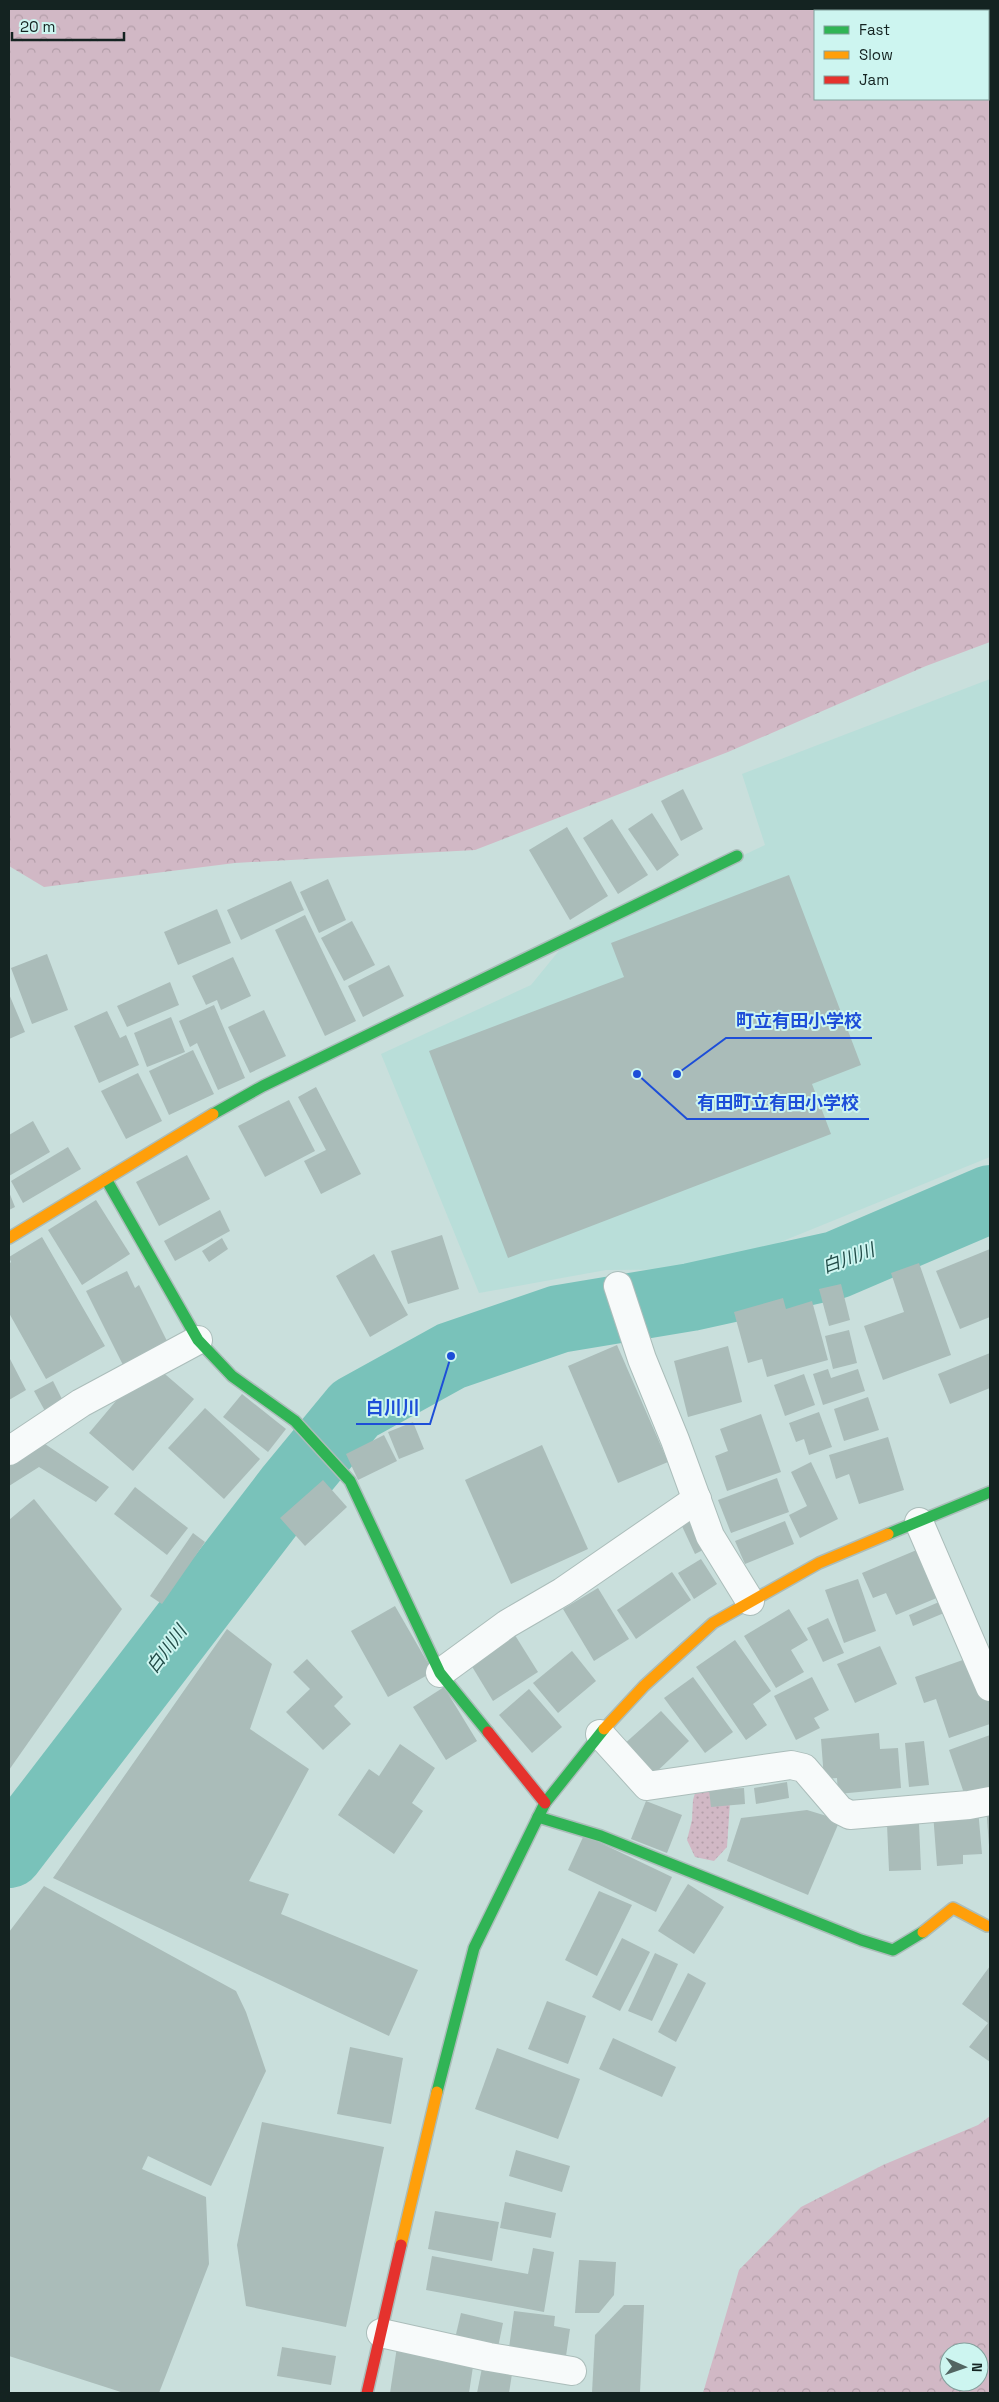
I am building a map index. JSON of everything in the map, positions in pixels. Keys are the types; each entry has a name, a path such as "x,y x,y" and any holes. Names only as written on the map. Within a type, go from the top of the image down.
{"street":[{"path":"9,1238 177,1134 263,1086 736,856"},
{"path":"106,1179 198,1340 232,1376 295,1421 350,1481 440,1672 544,1803"},
{"path":"618,1286 642,1359 710,1536 750,1602"},
{"path":"9,1451 81,1403 198,1340"},
{"path":"368,2390 433,2106 474,1948 544,1803 600,1734 644,1686 713,1623 819,1563 990,1492"},
{"path":"440,1672 507,1624 562,1592 697,1499"},
{"path":"919,1522 990,1687"},
{"path":"600,1734 647,1786 791,1765 804,1768 840,1810 850,1815 969,1805 990,1800"},
{"path":"538,1818 601,1836 861,1940 893,1950 921,1933 953,1908 987,1926"},
{"path":"381,2334 572,2372"}],"shaded area":[{"path":"990,679 990,1157 714,1269 606,1270 479,1293 381,1054 531,985 571,936 765,845 742,774"}],"green space":[{"path":"9,9 990,9 990,642 926,666 728,752 475,850 235,863 44,887 9,866"},
{"path":"737,1775 730,1802 727,1847 714,1861 695,1857 687,1840 692,1820 693,1800 699,1779"},
{"path":"990,2116 990,2393 703,2393 739,2270 801,2207 883,2165 978,2125"}],"building":[{"path":"683,789 703,829 681,841 661,801"},
{"path":"652,813 679,855 657,871 628,829"},
{"path":"612,819 648,875 618,894 583,838"},
{"path":"567,827 608,896 570,920 529,850"},
{"path":"789,875 861,1065 812,1084 831,1134 508,1258 429,1051 624,977 611,943"},
{"path":"328,879 346,920 319,933 300,892"},
{"path":"291,881 304,910 241,940 227,910"},
{"path":"217,909 231,943 178,965 164,932"},
{"path":"305,915 356,1021 325,1036 275,930"},
{"path":"352,921 375,965 344,981 321,938"},
{"path":"47,954 68,1010 32,1024 11,968"},
{"path":"233,957 251,996 221,1010 217,1000 206,1005 192,976"},
{"path":"389,965 404,996 363,1017 348,986"},
{"path":"170,982 179,1005 127,1027 117,1006"},
{"path":"9,994 25,1032 9,1039"},
{"path":"214,1005 245,1078 218,1090 197,1043 190,1047 179,1021"},
{"path":"264,1010 286,1056 250,1073 228,1027"},
{"path":"107,1011 120,1038 126,1035 139,1065 99,1083 74,1026"},
{"path":"171,1017 185,1052 147,1067 134,1033"},
{"path":"193,1050 214,1094 169,1115 149,1071"},
{"path":"138,1073 162,1121 126,1139 101,1091"},
{"path":"316,1087 361,1174 321,1194 304,1161 326,1150 298,1097"},
{"path":"289,1100 315,1151 265,1177 238,1126"},
{"path":"33,1121 50,1152 9,1176 9,1135"},
{"path":"68,1147 81,1169 23,1203 11,1181"},
{"path":"187,1155 210,1199 159,1226 136,1182"},
{"path":"9,1192 15,1207 9,1210"},
{"path":"96,1200 130,1254 82,1285 48,1230"},
{"path":"220,1210 230,1231 175,1261 164,1241"},
{"path":"442,1235 459,1289 408,1304 391,1251"},
{"path":"42,1237 105,1346 46,1379 9,1313 9,1264 11,1262 9,1257"},
{"path":"222,1238 228,1249 209,1262 202,1251"},
{"path":"990,1249 990,1317 960,1329 936,1271"},
{"path":"374,1254 408,1315 370,1337 336,1276"},
{"path":"919,1263 951,1355 883,1380 864,1326 904,1312 891,1273"},
{"path":"127,1271 135,1288 139,1285 168,1343 123,1365 86,1291"},
{"path":"841,1284 850,1320 829,1326 819,1289"},
{"path":"783,1298 786,1309 812,1301 828,1360 767,1377 762,1359 748,1363 734,1312"},
{"path":"849,1330 857,1363 833,1369 825,1336"},
{"path":"617,1345 668,1462 618,1483 568,1366"},
{"path":"728,1346 742,1402 688,1417 674,1361"},
{"path":"990,1353 990,1388 950,1404 938,1374"},
{"path":"9,1357 26,1390 9,1400"},
{"path":"159,1369 194,1399 133,1471 89,1433 137,1376 146,1384"},
{"path":"828,1369 831,1378 858,1369 865,1391 823,1405 813,1374"},
{"path":"804,1374 815,1405 785,1416 774,1385"},
{"path":"53,1381 63,1401 45,1411 34,1391"},
{"path":"242,1394 286,1429 268,1452 223,1417"},
{"path":"868,1397 879,1430 844,1441 834,1409"},
{"path":"205,1408 260,1459 224,1499 168,1448"},
{"path":"819,1412 832,1447 809,1455 804,1439 796,1442 789,1423"},
{"path":"761,1414 781,1472 727,1491 715,1456 728,1451 720,1429"},
{"path":"413,1422 424,1449 399,1459 388,1432"},
{"path":"384,1435 397,1461 358,1480 346,1454"},
{"path":"888,1437 904,1490 859,1504 849,1474 836,1479 829,1455"},
{"path":"45,1444 109,1487 96,1502 39,1467 9,1486 9,1466"},
{"path":"542,1445 588,1549 511,1584 465,1480"},
{"path":"811,1462 838,1519 800,1538 789,1515 807,1506 791,1472"},
{"path":"777,1478 789,1512 731,1533 718,1500"},
{"path":"323,1480 347,1507 305,1546 280,1518"},
{"path":"135,1487 188,1528 167,1555 114,1514"},
{"path":"34,1499 122,1609 9,1770 9,1520"},
{"path":"691,1517 707,1548 695,1554 680,1522"},
{"path":"785,1521 794,1544 745,1564 735,1541"},
{"path":"193,1533 205,1542 162,1604 150,1596"},
{"path":"919,1549 939,1597 896,1615 886,1593 873,1598 862,1573"},
{"path":"701,1559 717,1584 694,1599 678,1573"},
{"path":"672,1572 691,1600 636,1639 617,1610"},
{"path":"858,1579 876,1631 844,1643 825,1590"},
{"path":"598,1588 629,1639 594,1661 563,1609"},
{"path":"939,1602 944,1613 913,1626 909,1615"},
{"path":"395,1606 433,1672 388,1697 351,1631"},
{"path":"789,1609 808,1640 791,1650 804,1672 776,1688 744,1636"},
{"path":"828,1618 844,1653 823,1662 807,1628"},
{"path":"227,1629 272,1664 250,1729 309,1769 249,1881 289,1894 281,1914 418,1970 389,2036 53,1878"},
{"path":"513,1632 538,1672 493,1701 468,1660"},
{"path":"735,1640 771,1691 753,1704 767,1725 746,1740 696,1667"},
{"path":"880,1646 897,1684 855,1703 837,1664"},
{"path":"572,1651 596,1681 558,1713 533,1683"},
{"path":"974,1656 990,1704 990,1724 949,1738 936,1699 924,1703 915,1677"},
{"path":"307,1659 343,1697 334,1706 351,1724 323,1750 286,1712 310,1689 293,1672"},
{"path":"693,1677 733,1732 705,1753 664,1698"},
{"path":"812,1677 829,1710 814,1718 820,1728 796,1740 774,1696"},
{"path":"444,1687 477,1741 446,1760 413,1707"},
{"path":"529,1689 562,1727 532,1753 499,1715"},
{"path":"661,1711 689,1741 651,1777 622,1746"},
{"path":"879,1733 880,1749 898,1748 901,1788 838,1794 837,1778 824,1779 821,1739"},
{"path":"990,1735 990,1787 965,1796 949,1750"},
{"path":"924,1741 929,1785 909,1787 905,1743"},
{"path":"400,1744 435,1768 412,1803 423,1811 394,1854 338,1815 369,1769 379,1776"},
{"path":"787,1782 789,1798 756,1804 754,1788"},
{"path":"744,1788 745,1804 711,1807 709,1790"},
{"path":"646,1801 682,1815 667,1853 631,1839"},
{"path":"986,1806 990,1806 989,1846"},
{"path":"978,1809 982,1854 963,1855 963,1864 937,1866 933,1813"},
{"path":"807,1810 840,1820 808,1895 727,1861 741,1818"},
{"path":"919,1823 921,1870 889,1871 887,1824"},
{"path":"584,1835 672,1877 656,1912 568,1870"},
{"path":"688,1884 724,1907 694,1954 658,1931"},
{"path":"44,1886 236,1991 246,2012 266,2071 211,2186 148,2156 142,2169 206,2197 209,2264 159,2393 124,2393 9,2356 9,1932"},
{"path":"599,1891 632,1905 597,1976 565,1960"},
{"path":"622,1938 650,1952 620,2011 592,1997"},
{"path":"655,1953 678,1964 652,2021 628,2011"},
{"path":"990,1966 990,2062 969,2047 988,2023 962,2004"},
{"path":"688,1973 706,1983 676,2042 658,2032"},
{"path":"547,2001 586,2016 568,2064 528,2049"},
{"path":"613,2038 676,2067 662,2097 599,2069"},
{"path":"350,2047 403,2058 391,2124 337,2114"},
{"path":"497,2048 580,2079 558,2139 475,2109"},
{"path":"262,2122 384,2147 346,2327 246,2306 237,2245"},
{"path":"516,2150 570,2166 562,2192 509,2176"},
{"path":"505,2202 556,2213 551,2238 500,2228"},
{"path":"435,2211 499,2222 492,2261 428,2249"},
{"path":"533,2248 554,2252 544,2312 426,2290 432,2256 528,2274"},
{"path":"579,2260 616,2262 614,2295 599,2313 575,2313"},
{"path":"624,2305 644,2305 640,2393 592,2393 595,2335"},
{"path":"514,2311 555,2316 554,2326 570,2329 566,2356 509,2348"},
{"path":"461,2313 503,2323 496,2357 453,2347"},
{"path":"282,2347 336,2356 331,2385 277,2376"},
{"path":"397,2347 474,2360 469,2393 390,2393"},
{"path":"482,2368 512,2374 509,2393 477,2393"}],"waterway":[{"name":"白川川","path":"9,1854 289,1489 355,1409 451,1356 559,1319 691,1297 836,1265 990,1199"}],"traffic: fast":[{"path":"213,1114 263,1086 737,856"},
{"path":"106,1179 198,1340 232,1376 295,1421 350,1481 440,1673 488,1732"},
{"path":"888,1534 990,1492"},
{"path":"437,2092 474,1948 545,1803 604,1729"},
{"path":"538,1817 601,1836 861,1940 893,1950 923,1932"}],"traffic: slow":[{"path":"9,1238 213,1114"},
{"path":"604,1729 644,1686 713,1623 819,1563 888,1534"},
{"path":"923,1932 953,1908 987,1926"},
{"path":"401,2245 437,2092"}],"traffic: jam":[{"path":"488,1732 545,1803"},
{"path":"367,2393 401,2245"}],"place":[{"name":"有田町立有田小学校","path":"637,1074"},
{"name":"町立有田小学校","path":"677,1074"},
{"name":"白川川","path":"451,1356"}]}
